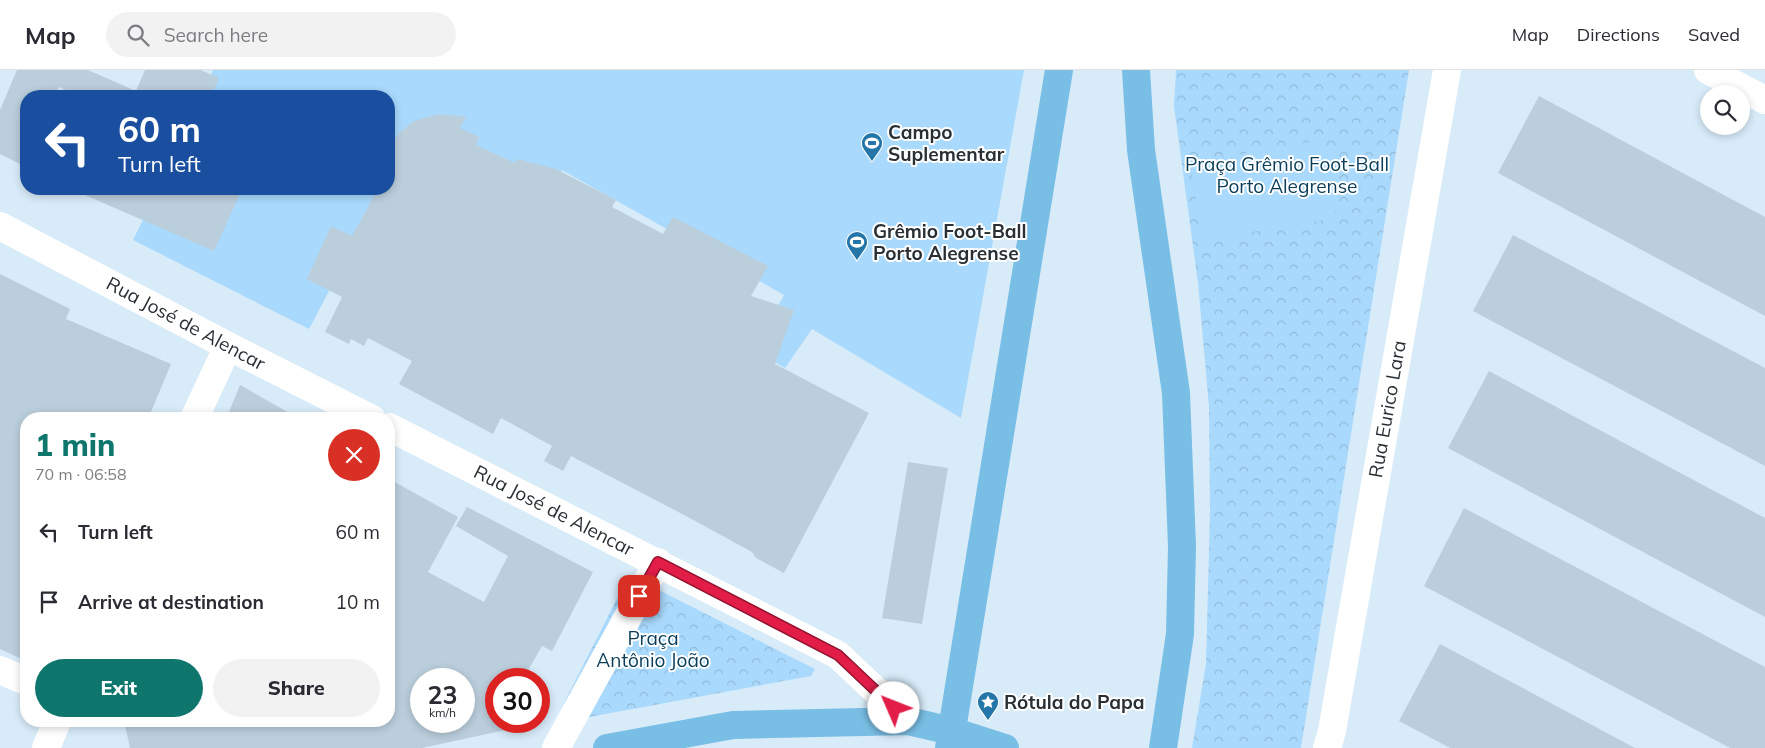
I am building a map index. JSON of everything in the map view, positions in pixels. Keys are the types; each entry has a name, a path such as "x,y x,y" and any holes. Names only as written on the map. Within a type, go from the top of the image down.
{"main road":[{"path":"951,739 1059,70"},
{"path":"1136,70 1141,150 1176,393 1182,546 1180,634 1163,748"},
{"path":"607,748 733,725 908,721 951,739 1005,748"}],"street":[{"name":"Rua Eurico Lara","path":"1327,748 1332,731 1447,70"},
{"path":"1708,70 1765,100"},
{"name":"Rua José de Alencar","path":"0,226 358,412"},
{"path":"197,412 228,346"},
{"name":"Rua José de Alencar","path":"395,430 838,655 908,721"},
{"path":"556,748 658,562"},
{"path":"0,670 20,678"},
{"path":"46,748 55,727"}],"green space":[{"name":"Grêmio Foot-Ball Porto Alegrense","path":"213,70 1024,70 961,418 812,329 785,368 754,350 784,295 562,170 536,228 397,162 395,166 395,90 204,90"},
{"name":"Praça Grêmio Foot-Ball Porto Alegrense","path":"1176,70 1409,70 1301,748 1192,748 1206,664 1210,512 1209,407 1198,283 1174,106"},
{"path":"1322,140 1336,218 1203,240 1190,163"},
{"path":"155,195 380,195 309,329 133,240"},
{"name":"Praça Antônio João","path":"629,575 815,669 811,676 584,718 564,703"}],"building":[{"path":"17,70 88,70 134,90 65,90 59,87 57,90 20,90 20,164 0,154 0,110"},
{"path":"145,70 201,70 219,78 214,90 136,90"},
{"path":"1539,96 1765,217 1765,316 1498,173"},
{"path":"439,114 466,117 460,128 479,137 476,145 515,163 517,159 556,169 616,200 612,207 663,234 673,217 768,266 751,296 794,310 775,364 869,413 784,573 756,558 752,552 571,456 563,471 544,461 552,446 501,418 493,434 399,384 412,361 368,338 364,346 351,339 349,344 325,332 342,297 307,279 331,226 352,236 375,195 395,195 395,139 400,132 414,121"},
{"path":"85,195 239,195 214,251"},
{"path":"1513,235 1765,368 1765,466 1473,311"},
{"path":"0,274 70,309 66,319 171,364 151,412 20,412 20,658 0,649"},
{"path":"1489,371 1765,518 1765,617 1448,448"},
{"path":"240,385 288,412 229,412"},
{"path":"908,462 948,468 922,624 882,618"},
{"path":"395,482 458,517 428,572 484,602 508,556 456,526 467,507 593,572 552,651 542,646 529,668 485,668 485,733 492,733 422,748 130,748 125,727 395,727"},
{"path":"1464,508 1765,667 1765,748 1730,748 1424,586"},
{"path":"1440,644 1635,748 1450,748 1399,721"}],"place":[{"name":"Campo Suplementar","path":"872,162"},
{"name":"Grêmio Foot-Ball Porto Alegrense","path":"857,261"},
{"name":"Rótula do Papa","path":"988,721"}],"route":[{"path":"639,596 658,562 838,655 894,708"}]}
